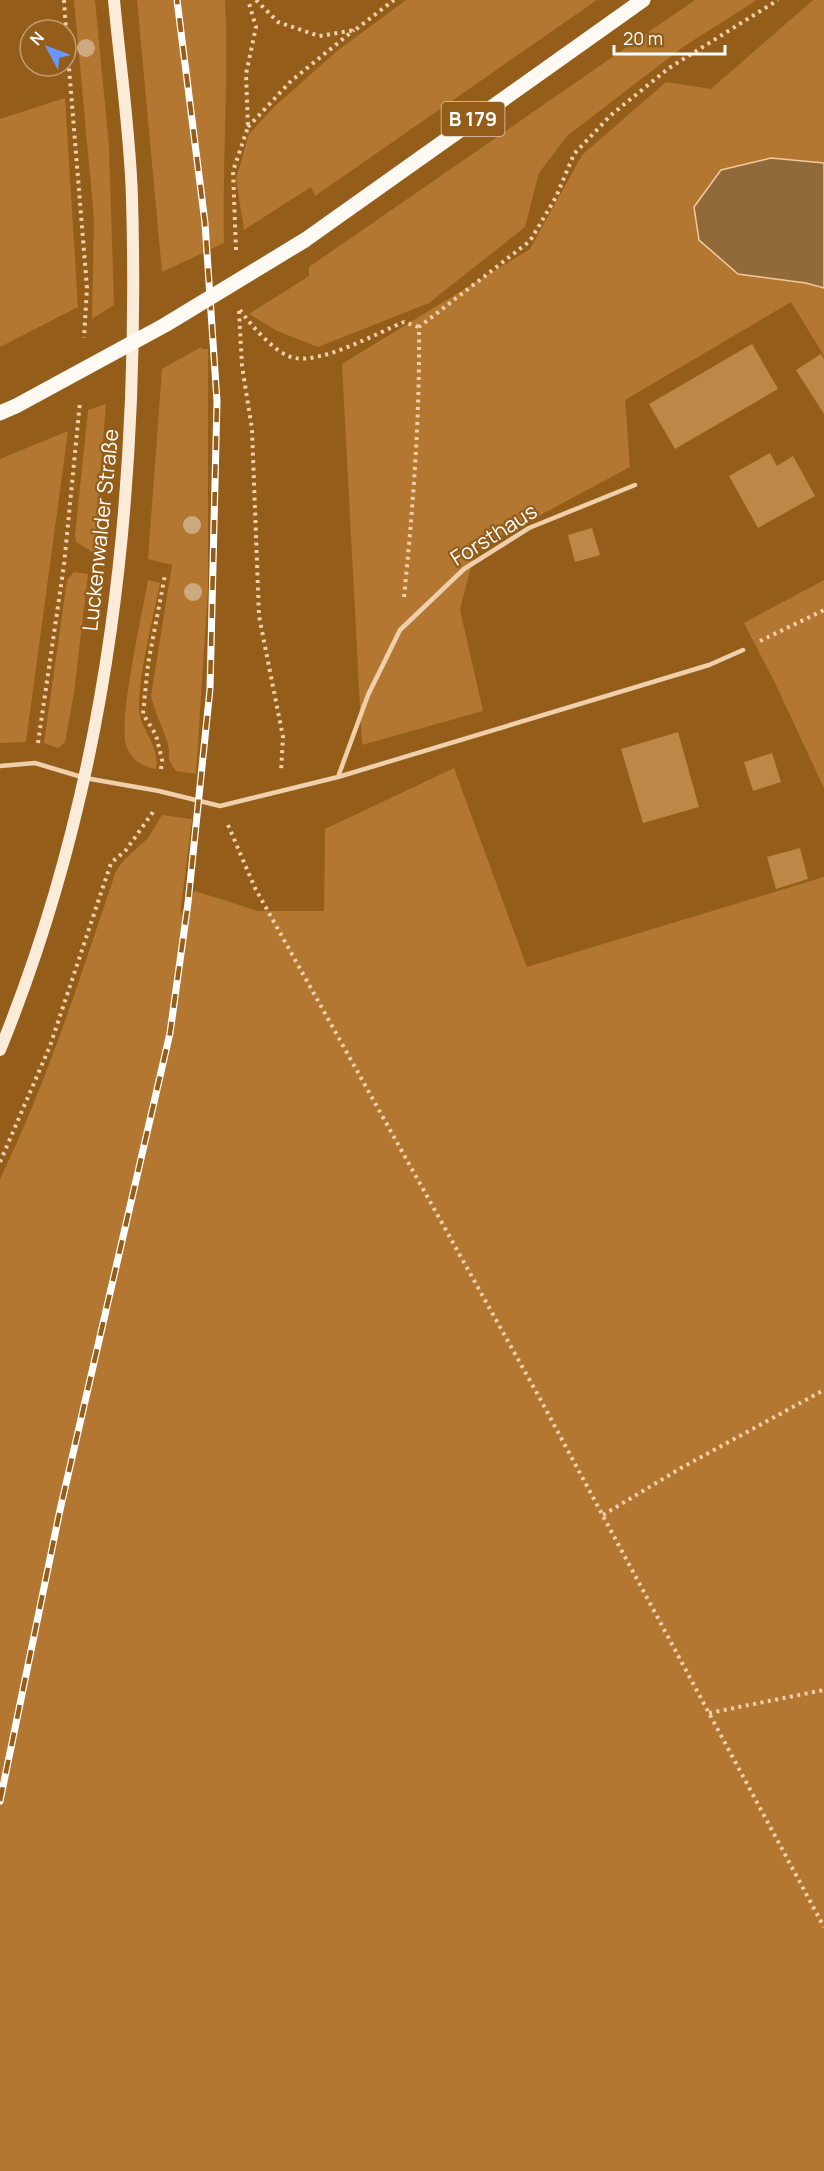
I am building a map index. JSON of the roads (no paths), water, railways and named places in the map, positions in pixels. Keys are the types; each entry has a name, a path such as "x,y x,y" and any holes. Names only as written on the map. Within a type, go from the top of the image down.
{"main road":[{"name":"Luckenwalder Straße","path":"0,1050 34,961 85,778 104,686 117,592 132,429 132,196 114,0"},
{"name":"B 179","path":"0,413 165,325 305,240 643,0"}],"lane":[{"name":"Forsthaus","path":"338,777 368,695 400,630 464,568 529,528 635,485"},
{"path":"0,766 35,763 85,778 159,791 220,806 338,777 699,668 742,650"}],"railway":[{"path":"0,1801 60,1510 170,1033 188,903 210,689 217,401 205,223 177,0"}]}
